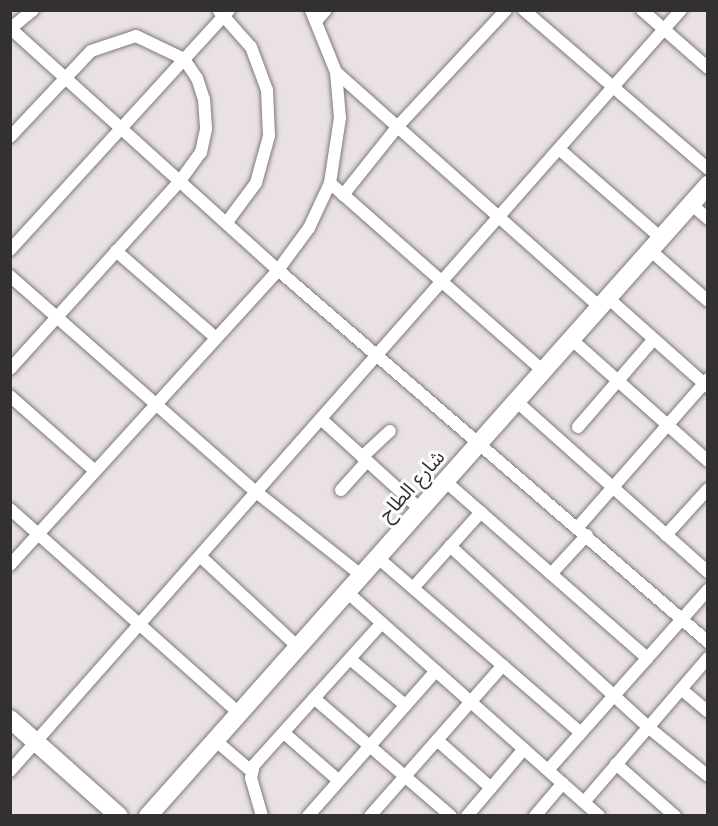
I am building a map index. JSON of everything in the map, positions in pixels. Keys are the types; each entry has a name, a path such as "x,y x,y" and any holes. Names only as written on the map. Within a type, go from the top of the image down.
{"street":[{"path":"33,10 11,28 122,132 227,222 278,270 480,441 708,642"},
{"path":"10,565 154,403 278,270 309,228 330,183 340,118 336,72 314,16 326,10"},
{"path":"343,195 398,126 506,10"},
{"path":"524,10 708,169"},
{"path":"642,10 708,68"},
{"path":"10,771 255,491 379,356 681,10"},
{"path":"10,250 122,132 224,12 250,46 260,67 267,90 269,136 256,183 227,222"},
{"path":"10,137 63,77 91,51 136,36 184,59 197,78 204,99 206,129 201,152 179,182 55,316 10,369"},
{"path":"336,72 500,216 604,303 654,339 706,383 613,487 551,574"},
{"path":"559,149 655,244 708,302"},
{"path":"330,183 543,371"},
{"name":"شارع الطاح","path":"148,816 708,185"},
{"path":"691,204 708,219"},
{"path":"116,251 215,338"},
{"path":"10,276 255,491 361,575"},
{"path":"571,339 708,461"},
{"path":"578,426 654,339"},
{"path":"10,396 95,471"},
{"path":"516,401 708,572"},
{"path":"321,419 420,509"},
{"path":"341,490 390,431"},
{"path":"445,481 647,658"},
{"path":"666,535 708,489"},
{"path":"10,509 239,713"},
{"path":"413,588 481,512"},
{"path":"450,546 648,728 708,776"},
{"path":"200,556 298,646"},
{"path":"377,557 581,733"},
{"path":"548,770 708,590"},
{"path":"347,592 599,816"},
{"path":"250,771 382,623"},
{"path":"584,802 708,658"},
{"path":"350,659 405,705"},
{"path":"374,814 502,666"},
{"path":"308,816 436,671"},
{"path":"681,689 708,712"},
{"path":"315,699 451,816"},
{"path":"10,719 119,816"},
{"path":"284,733 338,780"},
{"path":"215,740 250,771 262,816"},
{"path":"437,740 491,788"},
{"path":"467,816 524,749"},
{"path":"616,764 675,816"},
{"path":"535,816 563,783"}]}
